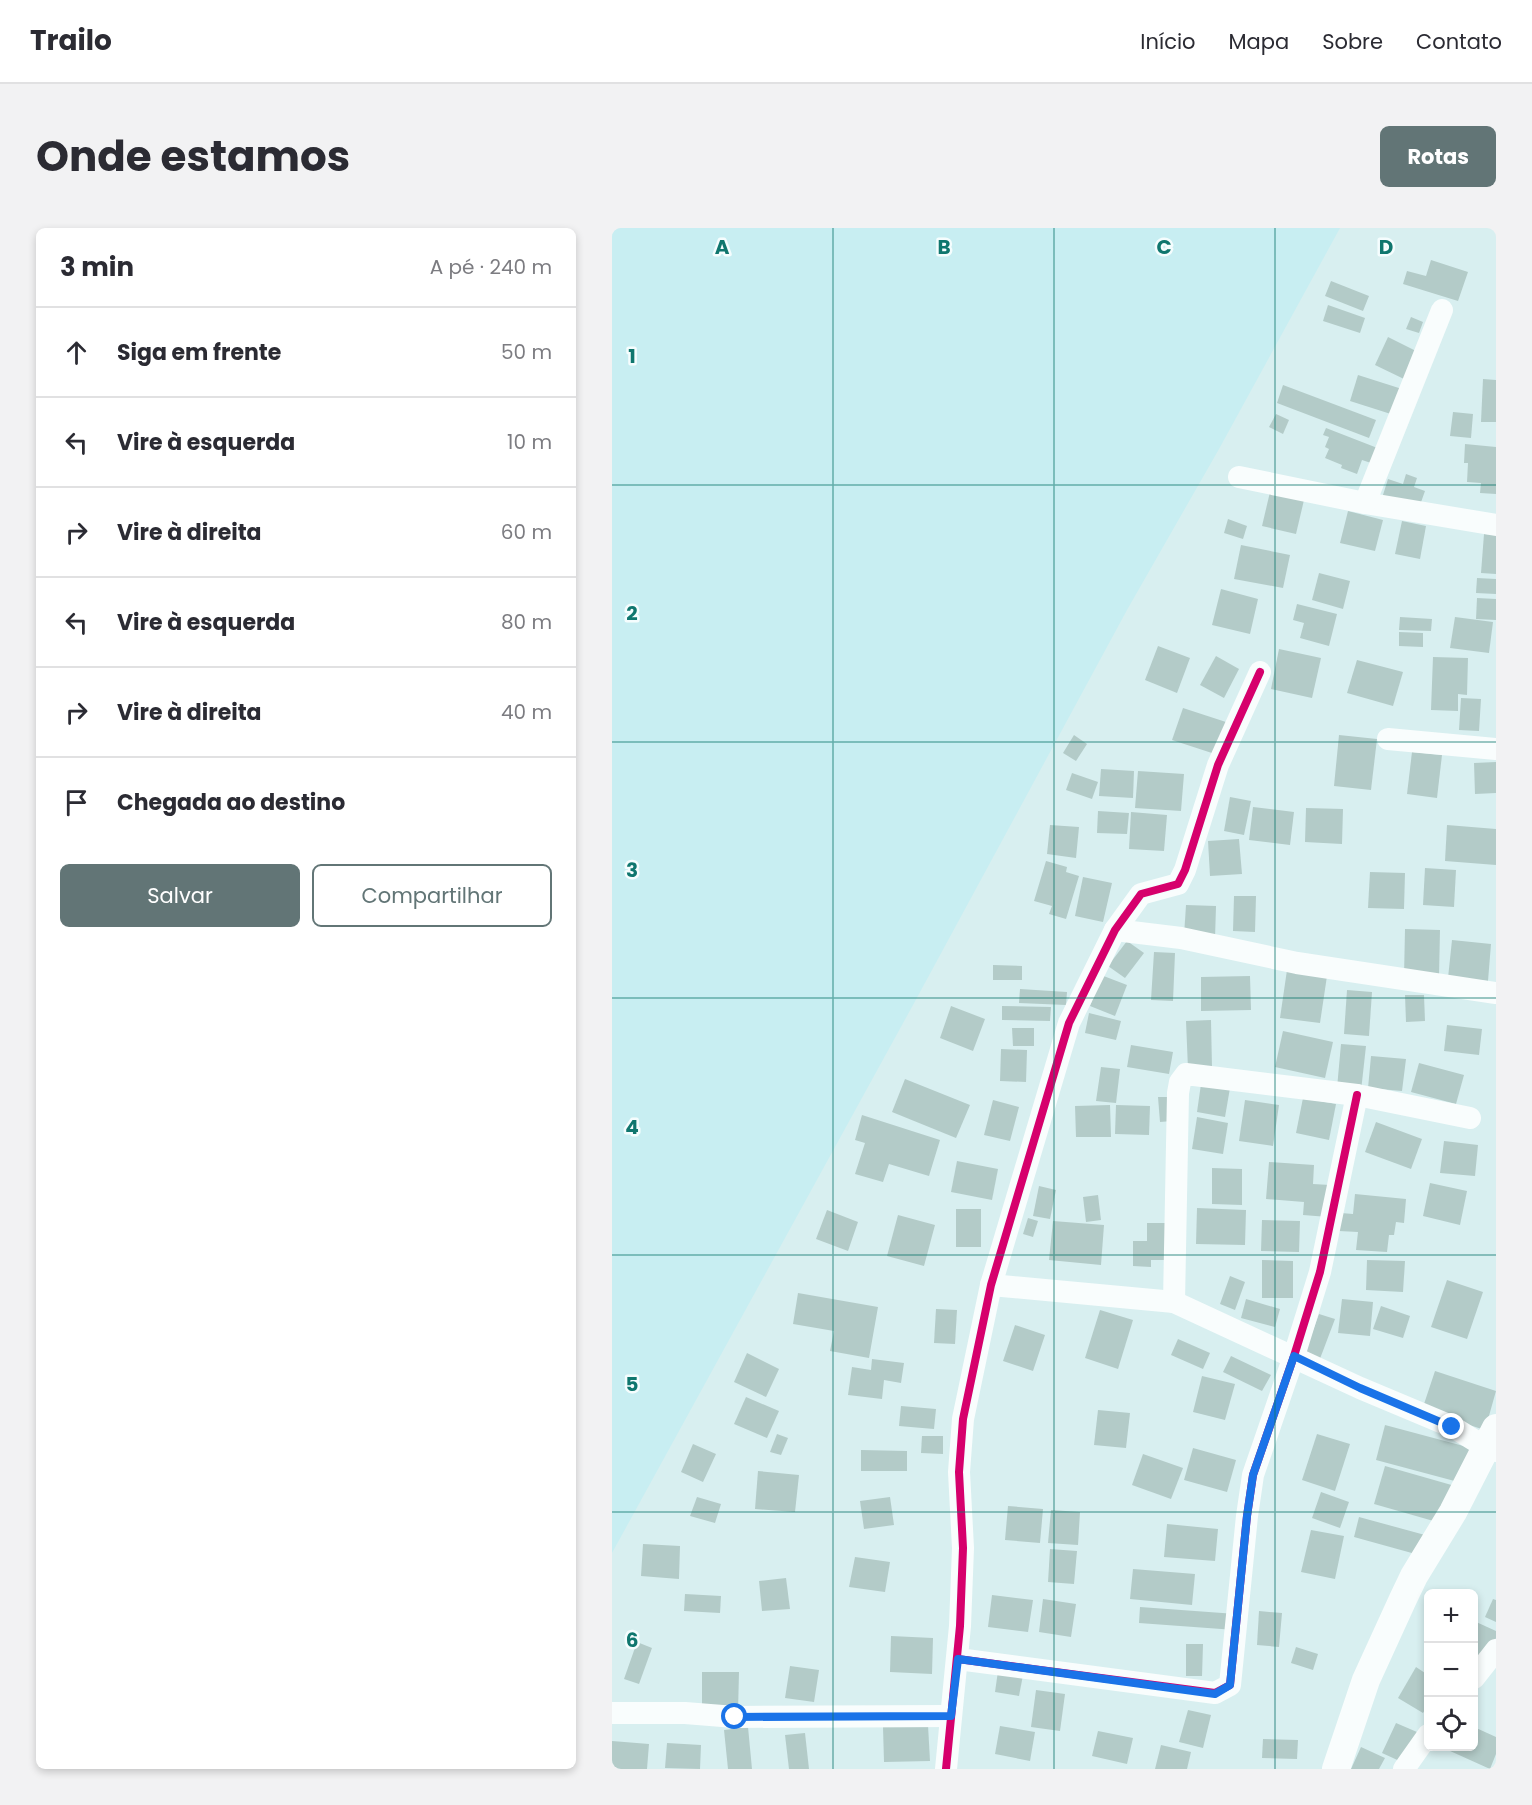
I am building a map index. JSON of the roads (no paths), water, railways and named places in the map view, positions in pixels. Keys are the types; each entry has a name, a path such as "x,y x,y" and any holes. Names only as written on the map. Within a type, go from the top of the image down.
{"street":[{"path":"1365,503 1442,310"},
{"path":"1239,477 1365,503 1496,525"},
{"path":"946,1769 958,1659 963,1548 959,1472 963,1419 991,1285 1069,1023 1116,930 1141,894 1178,884 1185,870 1218,765 1260,672"},
{"path":"1388,739 1496,749"},
{"path":"1116,930 1181,938 1297,963 1496,993"},
{"path":"1174,1302 1178,1093 1180,1082 1186,1074 1357,1095 1470,1118"},
{"path":"958,1659 1215,1694 1230,1685 1253,1475 1320,1272 1357,1095"},
{"path":"991,1285 1174,1302 1360,1388 1492,1442 1402,1599 1366,1680 1336,1769"},
{"path":"1478,1672 1496,1650"},
{"path":"612,1713 684,1713 735,1717 951,1716"},
{"path":"1404,1769 1424,1741"}]}
